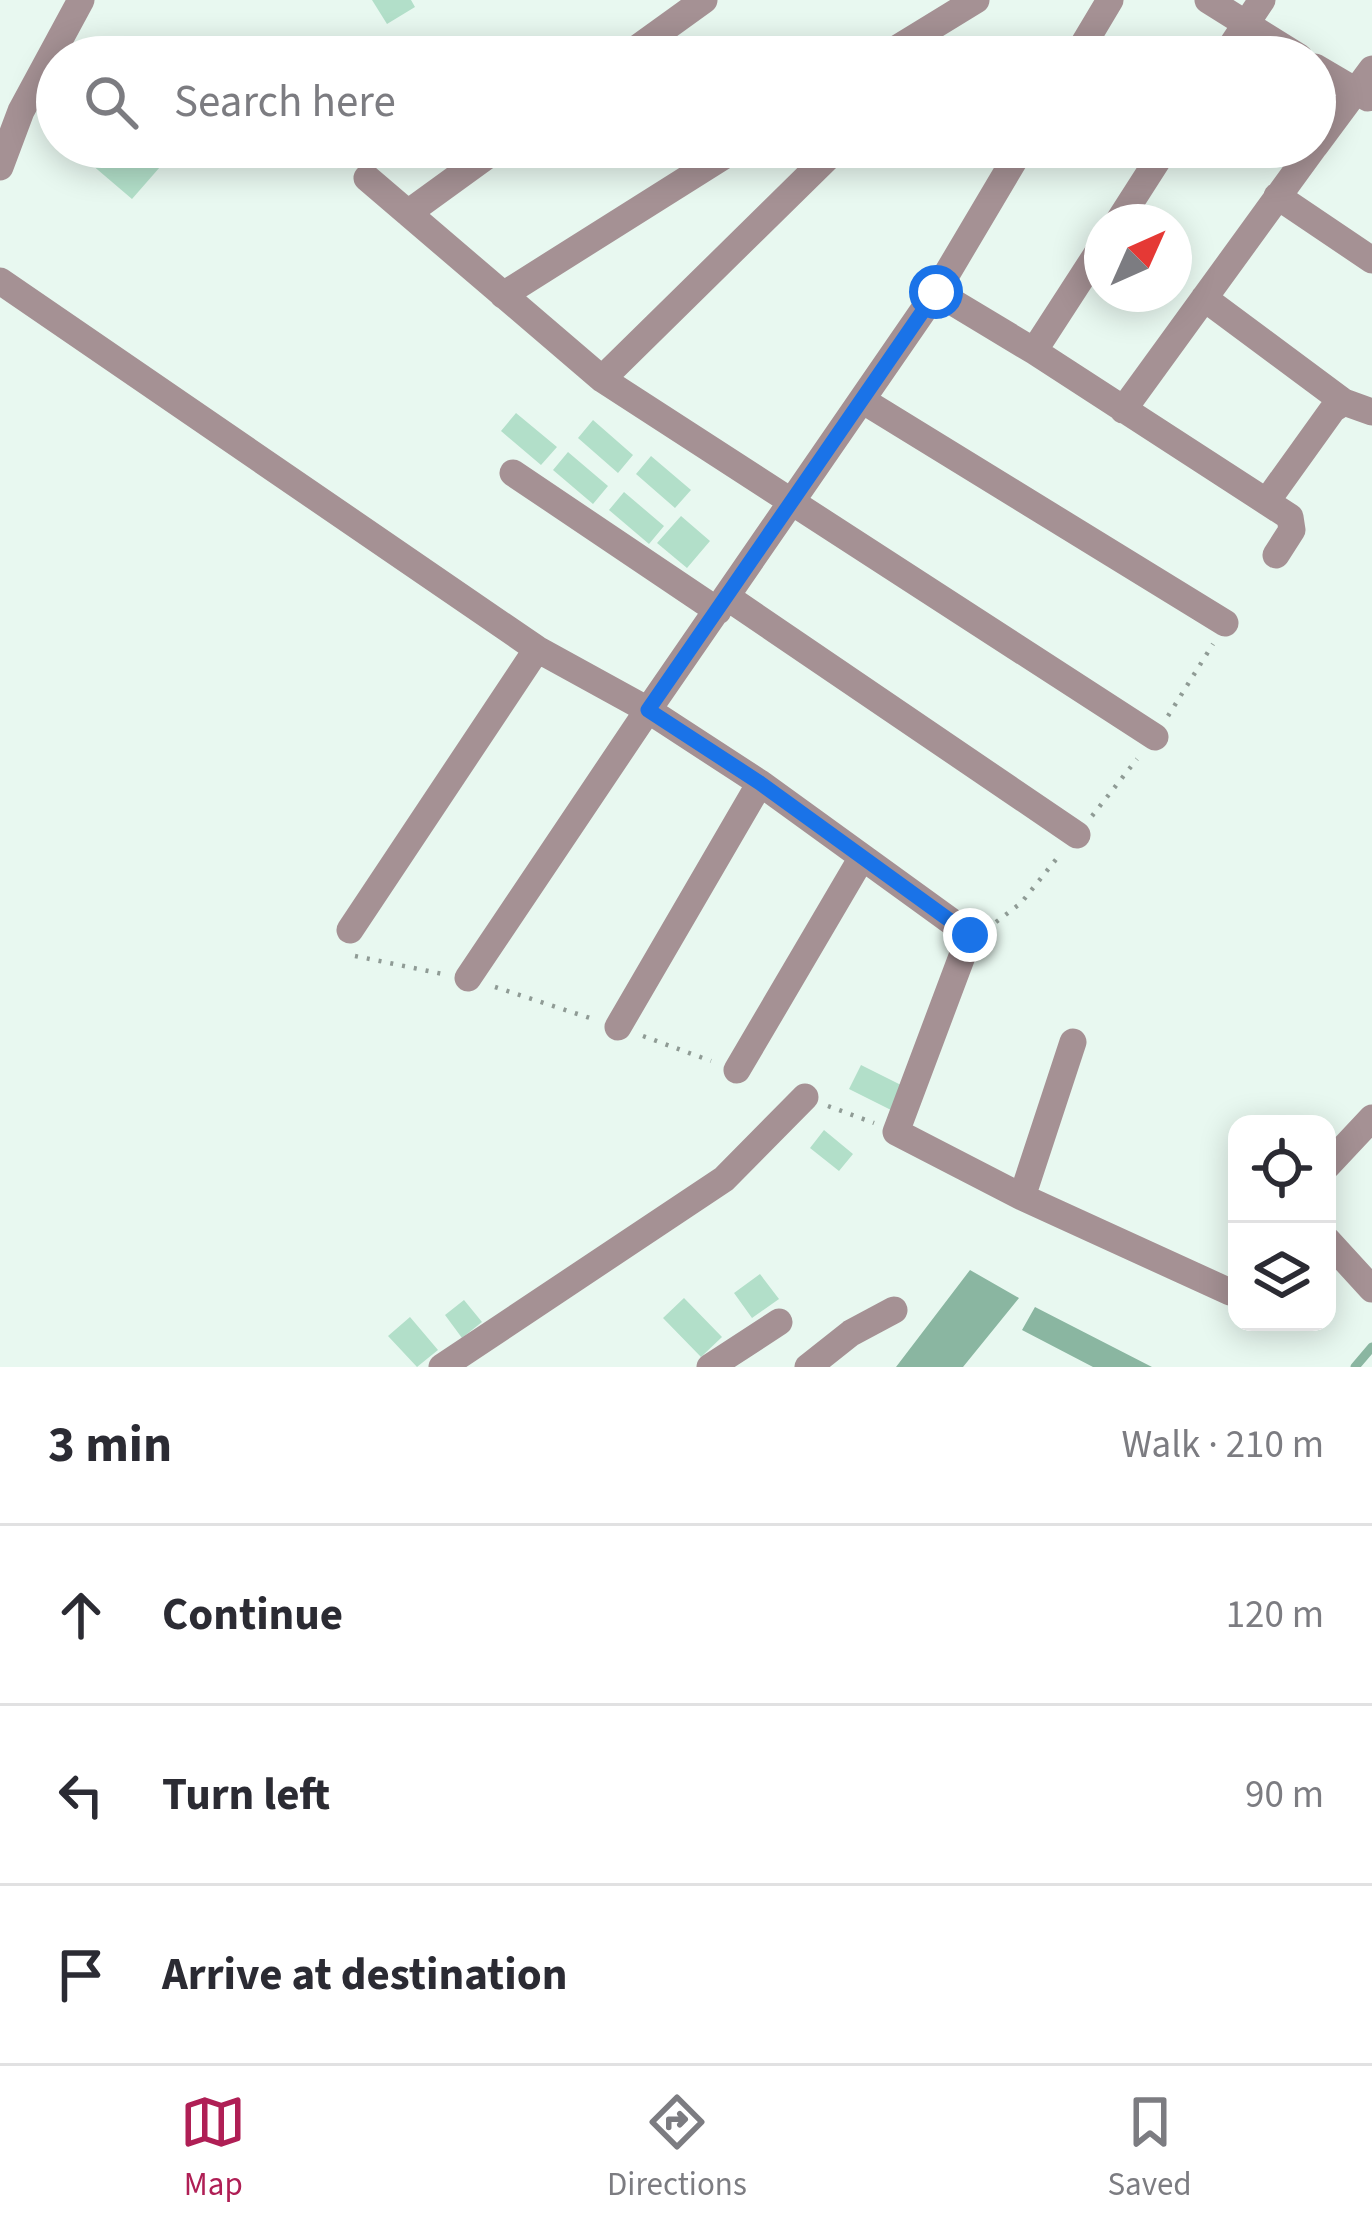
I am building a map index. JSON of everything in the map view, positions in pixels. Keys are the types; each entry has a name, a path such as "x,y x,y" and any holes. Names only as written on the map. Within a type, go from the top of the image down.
{"street":[{"path":"62,36 81,0"},
{"path":"654,36 704,0"},
{"path":"918,36 976,0"},
{"path":"1089,36 1110,0"},
{"path":"1208,0 1264,36"},
{"path":"1238,36 1262,0"},
{"path":"1336,75 1367,87 1336,123"},
{"path":"0,167 36,83"},
{"path":"408,213 471,168"},
{"path":"503,295 705,168"},
{"path":"602,379 817,168"},
{"path":"468,979 936,292 1010,168"},
{"path":"1130,204 1153,168"},
{"path":"1124,410 1299,168"},
{"path":"367,178 602,379 1155,737"},
{"path":"1277,196 1372,260"},
{"path":"1034,351 1084,275"},
{"path":"0,281 537,649 648,710 760,783 970,935 896,1132 1022,1198 1228,1292"},
{"path":"936,292 1267,501 1293,522 1276,555"},
{"path":"1204,298 1344,402 1372,412"},
{"path":"862,400 1226,623"},
{"path":"1267,501 1333,409 1344,402"},
{"path":"513,473 1077,835"},
{"path":"350,930 537,649"},
{"path":"618,1027 760,783"},
{"path":"737,1070 861,860"},
{"path":"1022,1198 1073,1042"},
{"path":"442,1367 724,1179 806,1097"},
{"path":"1336,1156 1372,1118"},
{"path":"1336,1250 1372,1289"},
{"path":"811,1366 851,1333 894,1310"},
{"path":"710,1367 779,1322"},
{"path":"476,1344 494,1367"}],"path":[{"path":"1155,737 1226,623"}],"shaded area":[{"path":"970,1270 1019,1298 963,1367 896,1367"},
{"path":"1035,1307 1152,1367 1093,1367 1022,1330"}],"building":[{"path":"372,0 411,0 415,7 387,24"},
{"path":"96,168 159,168 132,199"},
{"path":"516,413 557,447 541,465 501,431"},
{"path":"593,420 633,455 618,473 578,438"},
{"path":"568,452 608,486 593,504 553,470"},
{"path":"651,456 691,490 675,508 636,474"},
{"path":"624,492 664,526 649,544 609,510"},
{"path":"681,516 710,541 687,568 657,543"},
{"path":"861,1065 903,1086 891,1110 849,1089"},
{"path":"824,1130 853,1154 839,1171 810,1148"},
{"path":"760,1274 779,1299 752,1318 734,1293"},
{"path":"684,1298 722,1337 701,1357 663,1318"},
{"path":"464,1300 482,1322 462,1338 445,1315"},
{"path":"410,1317 438,1350 417,1367 388,1336"}],"waterway":[{"path":"1355,1367 1372,1347"}],"route":[{"path":"936,292 648,710 760,783 970,935"}]}
